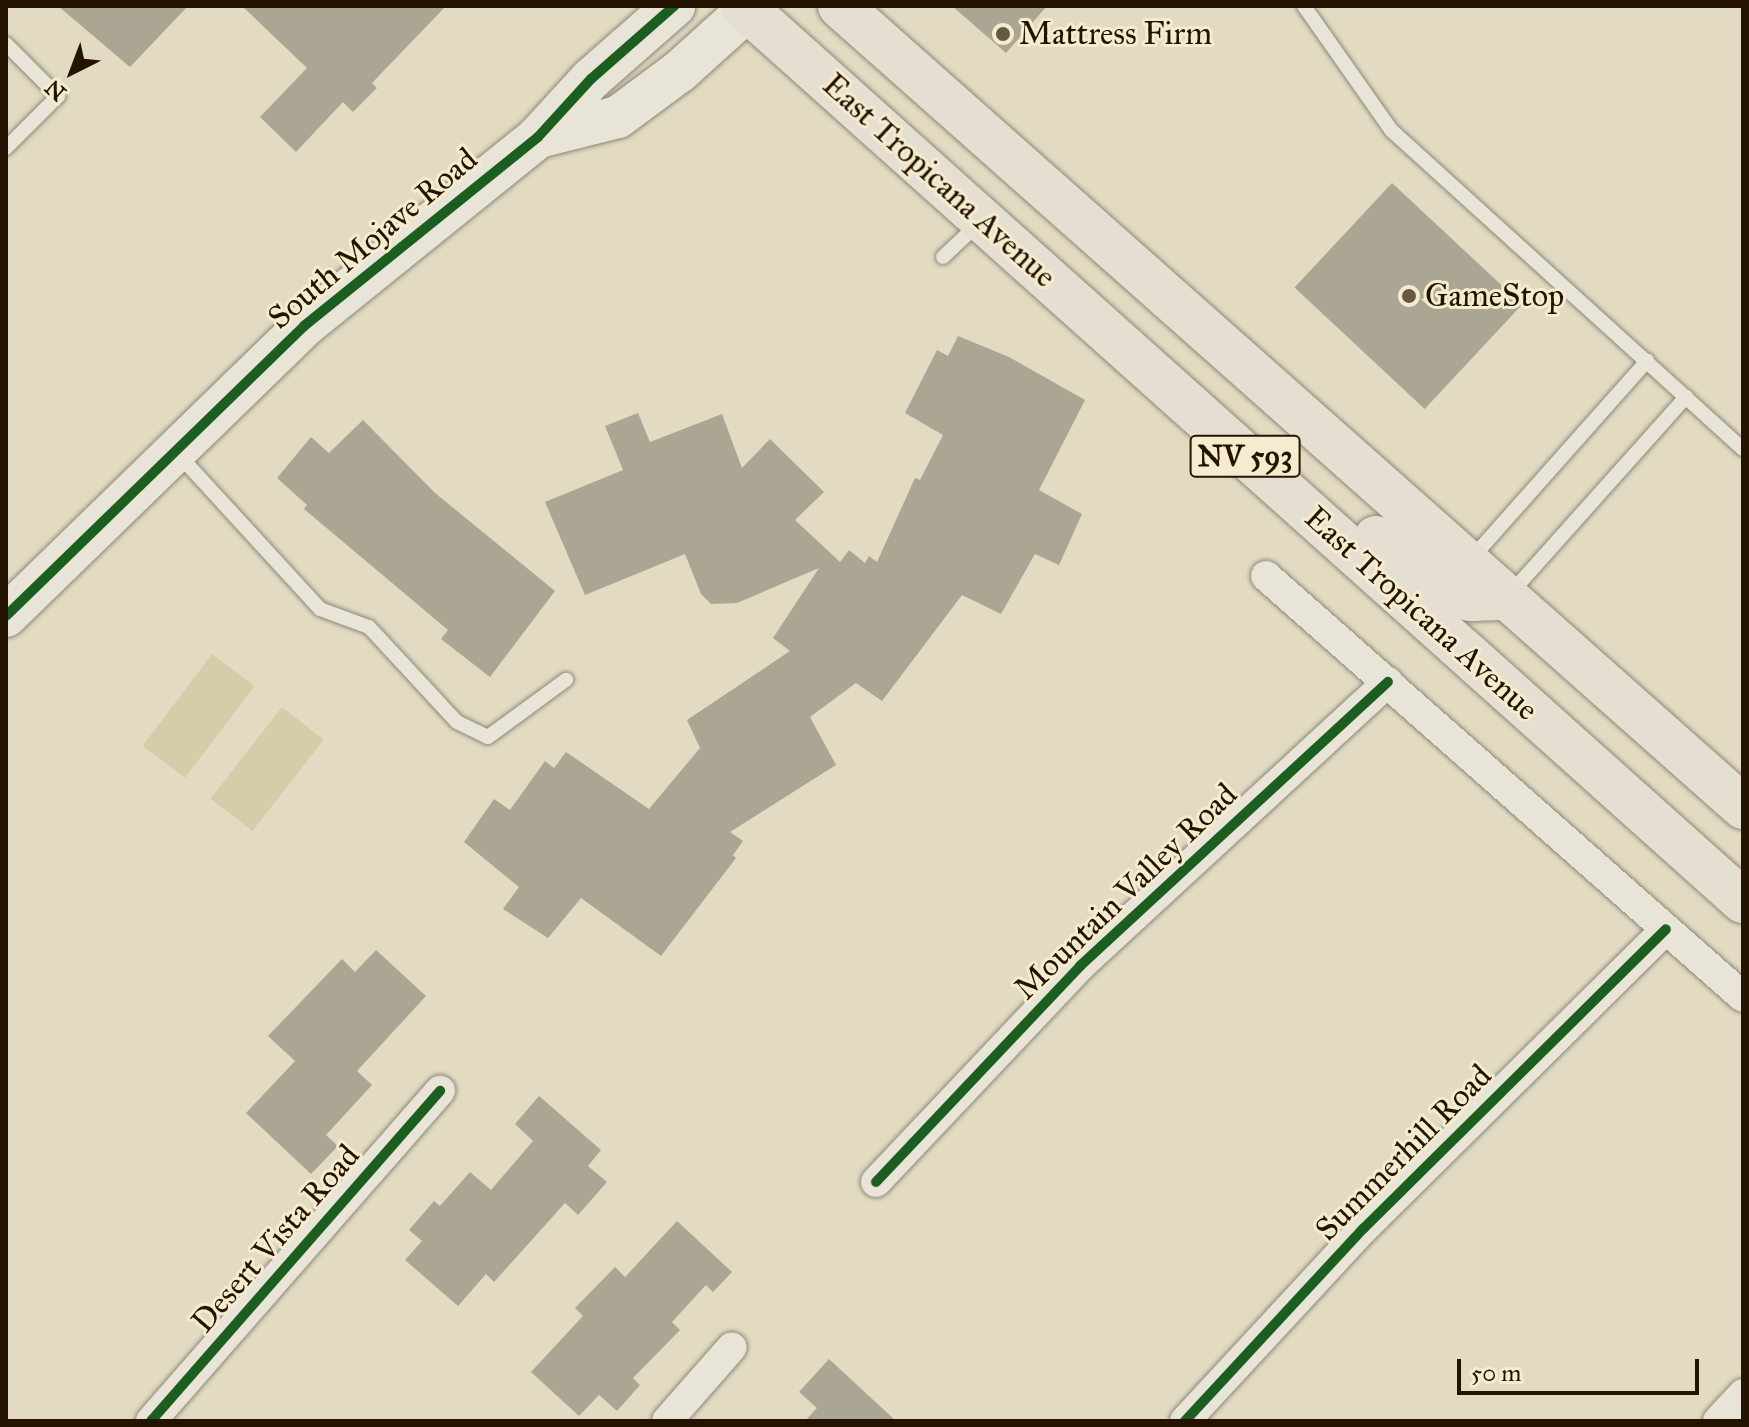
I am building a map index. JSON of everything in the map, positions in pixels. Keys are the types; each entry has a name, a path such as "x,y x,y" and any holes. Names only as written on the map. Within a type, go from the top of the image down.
{"main road":[{"name":"East Tropicana Avenue","path":"840,6 1743,807"},
{"name":"East Tropicana Avenue","path":"748,8 1743,901"},
{"path":"1251,462 1346,516 1438,584 1470,599 1506,598"}],"street":[{"name":"South Mojave Road","path":"6,616 304,326 538,137 591,79 674,6"},
{"name":"South Mojave Road","path":"538,137 618,117 748,8"},
{"path":"1266,576 1743,997"},
{"name":"Mountain Valley Road","path":"876,1182 1080,966 1388,682"},
{"name":"Summerhill Road","path":"1185,1421 1363,1229 1666,929"},
{"name":"Desert Vista Road","path":"151,1421 440,1091"},
{"path":"667,1421 732,1347"},
{"path":"1718,1421 1743,1394"}],"lane":[{"path":"1304,6 1391,130 1743,449"},
{"path":"6,44 58,96 6,148"},
{"path":"943,257 982,219"},
{"path":"1467,563 1647,361"},
{"path":"1506,598 1686,397"},
{"path":"175,450 320,609 369,627 457,722 488,737 566,680"}],"shaded area":[{"path":"212,654 254,686 185,778 143,746"},
{"path":"282,707 324,740 252,831 211,798"}],"building":[{"path":"58,6 188,6 130,67"},
{"path":"242,6 446,6 372,83 377,88 353,112 343,102 296,152 260,117 307,68"},
{"name":"Mattress Firm","path":"952,6 1047,6 1006,53"},
{"name":"GameStop","path":"1392,183 1522,304 1425,409 1294,288"},
{"path":"958,336 1009,357 1085,400 1039,490 1082,514 1059,565 1035,554 1001,614 962,595 882,701 856,683 810,717 836,765 730,832 743,841 733,855 736,858 661,956 581,898 548,938 503,909 519,887 464,842 494,799 510,810 545,761 554,768 566,752 649,809 700,748 687,720 790,651 773,638 819,568 737,603 711,604 701,594 685,554 585,595 545,502 623,470 605,426 638,413 650,442 722,414 742,468 770,439 824,492 795,520 840,562 849,550 865,563 869,556 877,562 915,478 920,480 943,435 905,413 937,350 948,356"},
{"path":"363,420 435,493 555,591 490,677 441,639 448,630 304,509 307,505 277,478 311,437 329,453"},
{"path":"376,950 426,996 357,1071 372,1085 326,1135 338,1146 311,1174 246,1113 295,1061 268,1036 342,959 355,972"},
{"path":"539,1096 601,1150 588,1166 607,1182 578,1215 565,1203 494,1282 486,1274 458,1306 405,1260 422,1241 409,1230 434,1201 440,1206 470,1172 491,1190 533,1141 515,1124"},
{"path":"677,1221 732,1272 713,1292 706,1285 672,1322 680,1330 633,1378 640,1385 617,1411 599,1395 579,1416 531,1372 583,1316 575,1308 615,1267 625,1277"},
{"path":"829,1359 896,1421 805,1421 817,1408 799,1392"}],"cycle path":[{"path":"6,616 304,326 538,137 591,79 674,6"},
{"path":"876,1182 1080,966 1388,682"},
{"path":"1185,1421 1363,1229 1666,929"},
{"path":"151,1421 440,1091"}],"place":[{"name":"Mattress Firm","path":"1003,34"},
{"name":"GameStop","path":"1409,296"}]}
